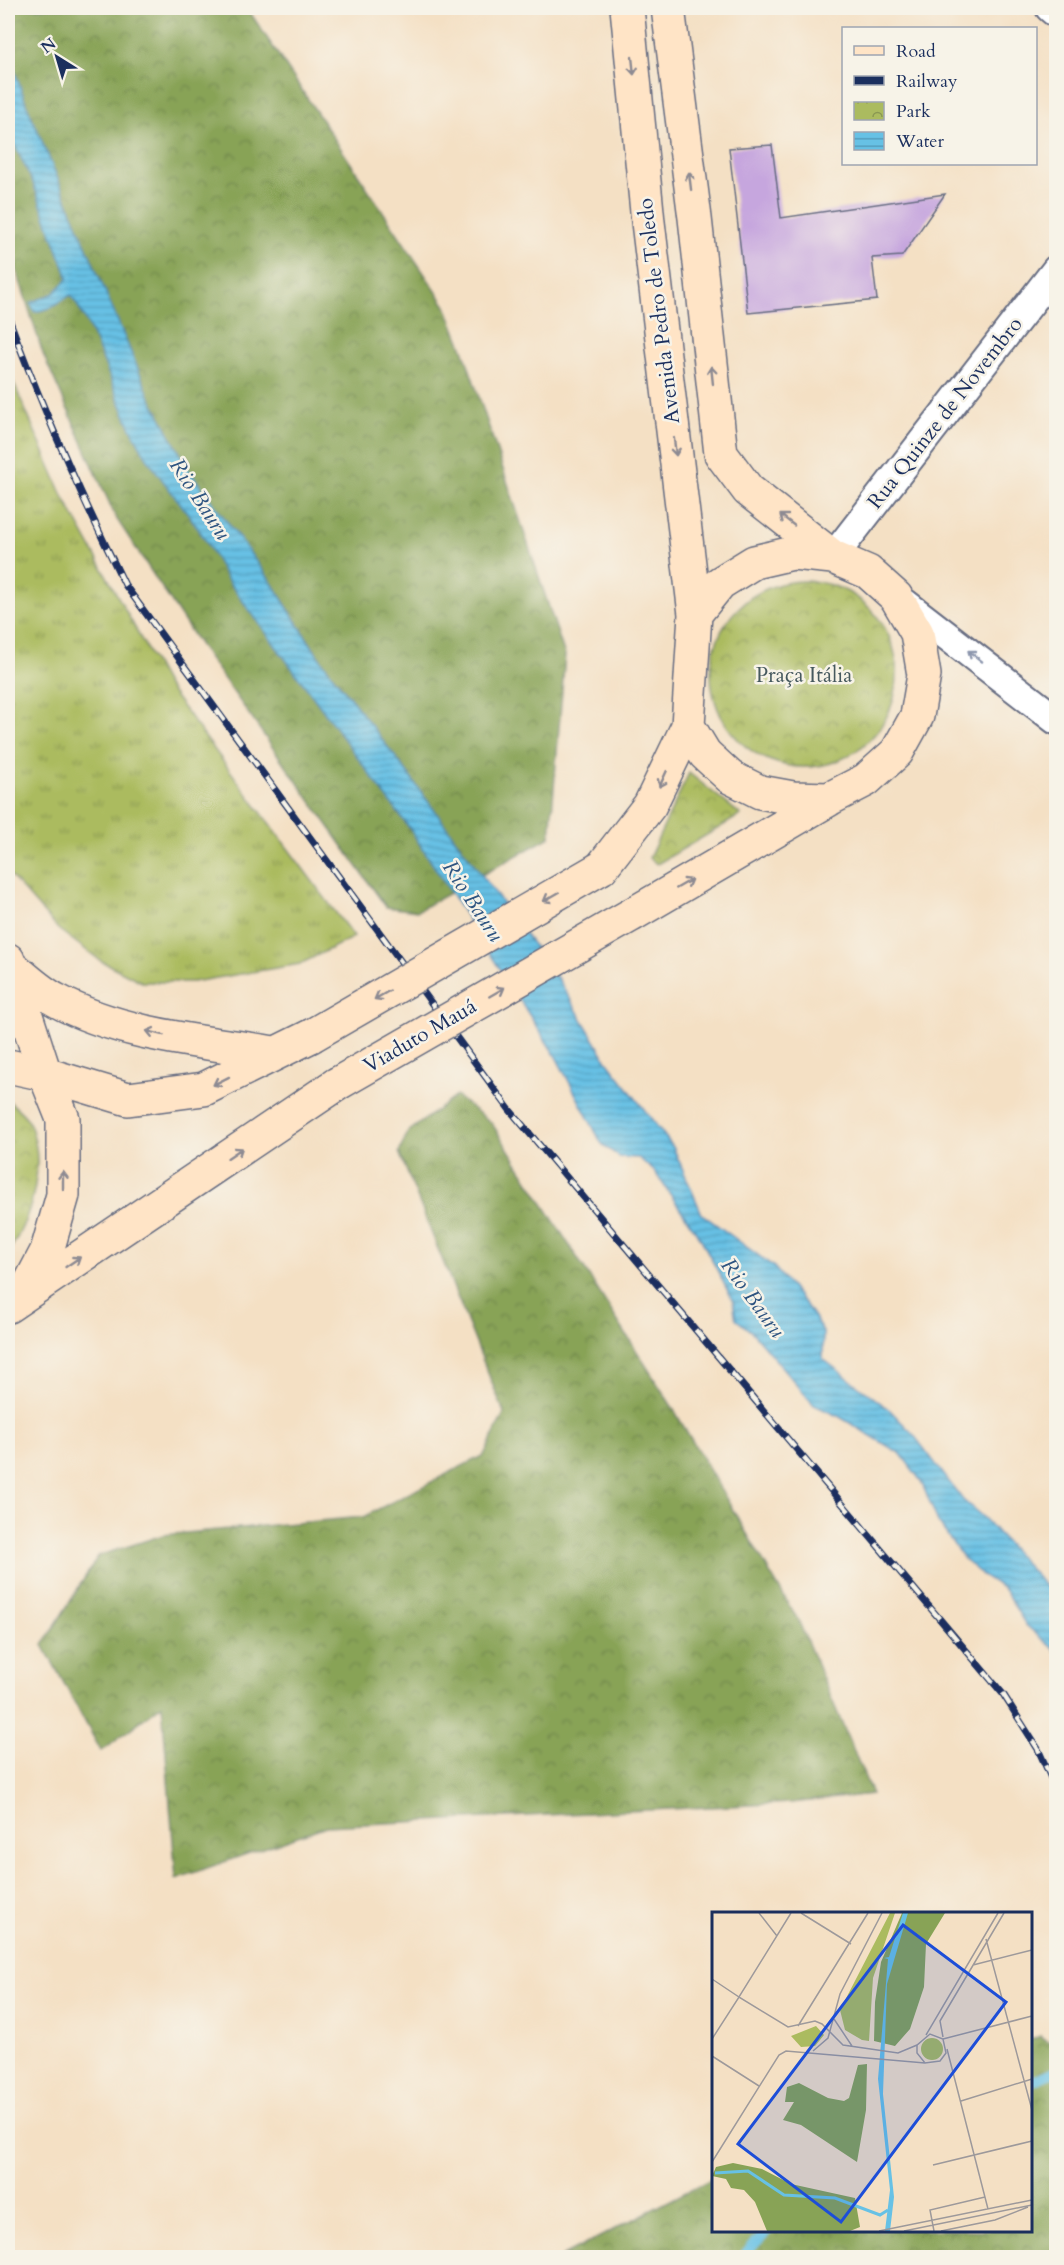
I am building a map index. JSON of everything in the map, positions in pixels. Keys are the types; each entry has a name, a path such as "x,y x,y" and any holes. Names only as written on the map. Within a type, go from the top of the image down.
{"main road":[{"name":"Avenida Pedro de Toledo","path":"627,8 648,222 695,614"},
{"path":"668,8 695,218 721,454 748,490 833,557 868,572 896,597 917,633 924,675 917,716 897,752 866,780 830,799 793,798 760,792 730,777 705,754 688,726"},
{"path":"8,1066 45,1074 128,1099 204,1089 310,1036 602,868 650,805 688,726 695,614 720,583 754,562 793,553 833,557"},
{"name":"Viaduto Mauá","path":"16,1300 338,1084 830,799"},
{"path":"10,964 55,1000 98,1018 179,1039 275,1053"},
{"path":"10,964 45,1074 63,1119 63,1195 46,1251 16,1300"}],"street":[{"path":"1050,8 1056,13"},
{"name":"Rua Quinze de Novembro","path":"833,557 1056,270"},
{"path":"896,597 1056,720"}],"green space":[{"path":"8,8 250,8 251,14 446,306 463,349 565,655 550,837 417,911 386,907 199,644 116,518 43,354 8,243"},
{"path":"8,370 64,498 167,686 354,937 300,964 193,982 142,982 101,961 58,929 9,874"},
{"name":"Praça Itália","path":"804,581 822,582 840,588 856,596 870,608 882,622 890,638 896,656 896,692 890,710 882,726 870,740 856,752 840,760 822,766 804,767 786,766 768,760 752,752 738,740 726,726 718,710 712,692 711,674 712,656 718,638 726,622 738,608 752,596 768,588 786,582"},
{"path":"689,773 741,815 657,864 649,858"},
{"path":"456,1096 491,1122 671,1405 799,1622 872,1794 791,1803 326,1826 176,1879 162,1705 101,1751 43,1645 98,1556 163,1535 363,1517 484,1455 504,1413 399,1152 408,1132"},
{"path":"8,1100 28,1120 37,1153 37,1171 35,1189 24,1223 8,1253"},
{"path":"1040,2036 1056,2046 1056,2257 561,2257 712,2179 712,2232 1031,2232 1031,2040"}],"water":[{"name":"Rio Bauru","path":"8,51 26,103 149,395 189,470 270,580 319,657 400,763 558,979 607,1061 673,1147 702,1214 774,1267 806,1305 823,1331 823,1359 890,1410 913,1434 963,1500 984,1518 1056,1598 1056,1651 1026,1625 1004,1589 982,1575 963,1558 938,1522 921,1481 901,1454 840,1417 814,1405 753,1333 736,1319 733,1301 701,1239 655,1172 639,1158 619,1157 602,1144 555,1055 410,829 231,585 192,519 145,455 130,426 91,331 71,295 50,308 35,312 30,303 54,293 68,278 33,183 8,131"}],"building":[{"path":"772,145 781,218 945,194 902,256 872,258 877,300 748,313 729,148"}],"waterway":[{"path":"1031,2082 1056,2071"},
{"path":"741,2258 766,2232"}],"railway":[{"path":"8,316 63,452 125,585 509,1109 1003,1694 1038,1749 1056,1789"}]}
